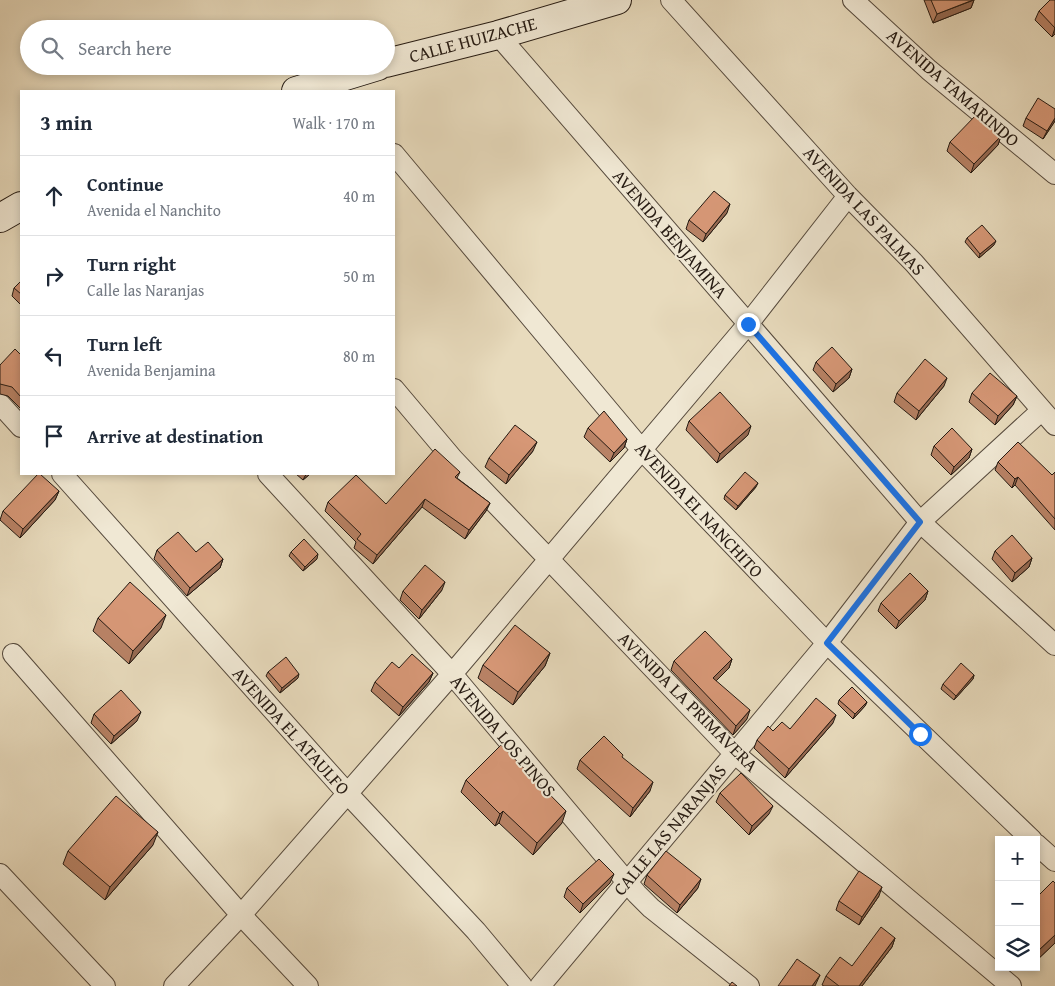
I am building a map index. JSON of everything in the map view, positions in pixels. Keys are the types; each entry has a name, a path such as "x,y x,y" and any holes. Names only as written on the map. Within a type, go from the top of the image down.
{"street":[{"name":"CALLE HUIZACHE","path":"395,61 498,35 616,0"},
{"name":"AVENIDA LAS PALMAS","path":"671,0 848,196 914,263 1049,417"},
{"name":"AVENIDA TAMARINDO","path":"853,0 929,70 1055,174"},
{"name":"AVENIDA BENJAMINA","path":"498,35 920,522 1055,645"},
{"path":"304,90 337,86 360,75"},
{"name":"AVENIDA EL NANCHITO","path":"395,155 641,450 827,643 1028,836"},
{"path":"174,986 241,915 452,674 548,558 748,324 848,196"},
{"path":"0,218 20,207"},
{"name":"AVENIDA LA PRIMAVERA","path":"395,390 453,459 734,753 1010,986"},
{"path":"0,404 20,426"},
{"name":"CALLE LAS NARANJAS","path":"536,986 827,643 920,522 1049,417"},
{"name":"AVENIDA EL ATAULFO","path":"63,475 347,793 476,931 536,986"},
{"name":"AVENIDA LOS PINOS","path":"269,475 452,674 651,908 749,986"},
{"path":"13,654 241,915 308,986"},
{"path":"1040,848 1055,861"},
{"path":"0,874 105,986"}],"building":[{"path":"931,0 973,0 937,14"},
{"path":"1050,0 1055,0 1055,28 1039,11"},
{"path":"1038,98 1055,109 1055,118 1047,131 1026,118"},
{"path":"977,114 1001,136 974,164 950,142"},
{"path":"714,191 730,204 706,234 689,220"},
{"path":"982,225 996,241 980,254 967,238"},
{"path":"20,282 20,293 14,288"},
{"path":"832,347 852,369 836,384 816,362"},
{"path":"15,349 20,354 20,396 12,387 0,384 0,365"},
{"path":"925,359 947,378 919,411 897,393"},
{"path":"990,373 1017,396 998,416 972,393"},
{"path":"720,392 751,426 720,454 689,421"},
{"path":"604,411 627,439 614,453 588,428"},
{"path":"515,425 537,442 509,475 489,458"},
{"path":"952,428 972,449 954,467 934,446"},
{"path":"1018,442 1052,475 1055,472 1055,519 1018,477 1015,479 998,462"},
{"path":"435,449 460,472 455,477 490,503 469,530 425,499 377,555 357,539 361,534 328,502 356,475 386,504"},
{"path":"745,472 758,483 738,506 725,495"},
{"path":"37,475 41,475 59,491 23,529 3,511"},
{"path":"178,532 196,552 208,542 223,559 190,588 157,550"},
{"path":"1012,535 1032,558 1015,573 995,551"},
{"path":"304,539 318,554 305,567 291,552"},
{"path":"425,565 445,582 422,610 403,591"},
{"path":"910,573 928,591 899,621 881,603"},
{"path":"130,582 166,615 133,651 98,618"},
{"path":"515,625 550,653 518,692 483,665"},
{"path":"705,631 732,659 713,678 750,710 736,726 674,661"},
{"path":"412,654 433,673 403,707 375,682 392,662 399,668"},
{"path":"286,657 299,674 282,688 268,672"},
{"path":"961,663 974,675 956,696 943,684"},
{"path":"852,687 867,702 855,714 839,700"},
{"path":"121,690 141,712 114,736 94,714"},
{"path":"816,698 836,715 789,769 757,740 768,726 773,731 782,722 790,729"},
{"path":"604,736 623,755 622,757 653,782 633,808 580,760"},
{"path":"501,745 566,811 537,843 503,811 500,814 466,780"},
{"path":"741,773 773,806 752,826 720,793"},
{"path":"116,796 158,832 110,887 68,851"},
{"path":"666,851 701,879 680,905 647,875"},
{"path":"599,859 614,874 583,904 567,888"},
{"path":"859,871 882,887 862,917 839,901"},
{"path":"1053,881 1055,883 1055,935 1040,949 1040,926 1040,894"},
{"path":"881,927 895,938 859,986 839,986 826,976 840,957 852,966"},
{"path":"797,959 820,975 812,986 778,986"},
{"path":"732,982 737,986 729,986"}],"route":[{"path":"748,324 920,522 827,643 920,734"}]}
